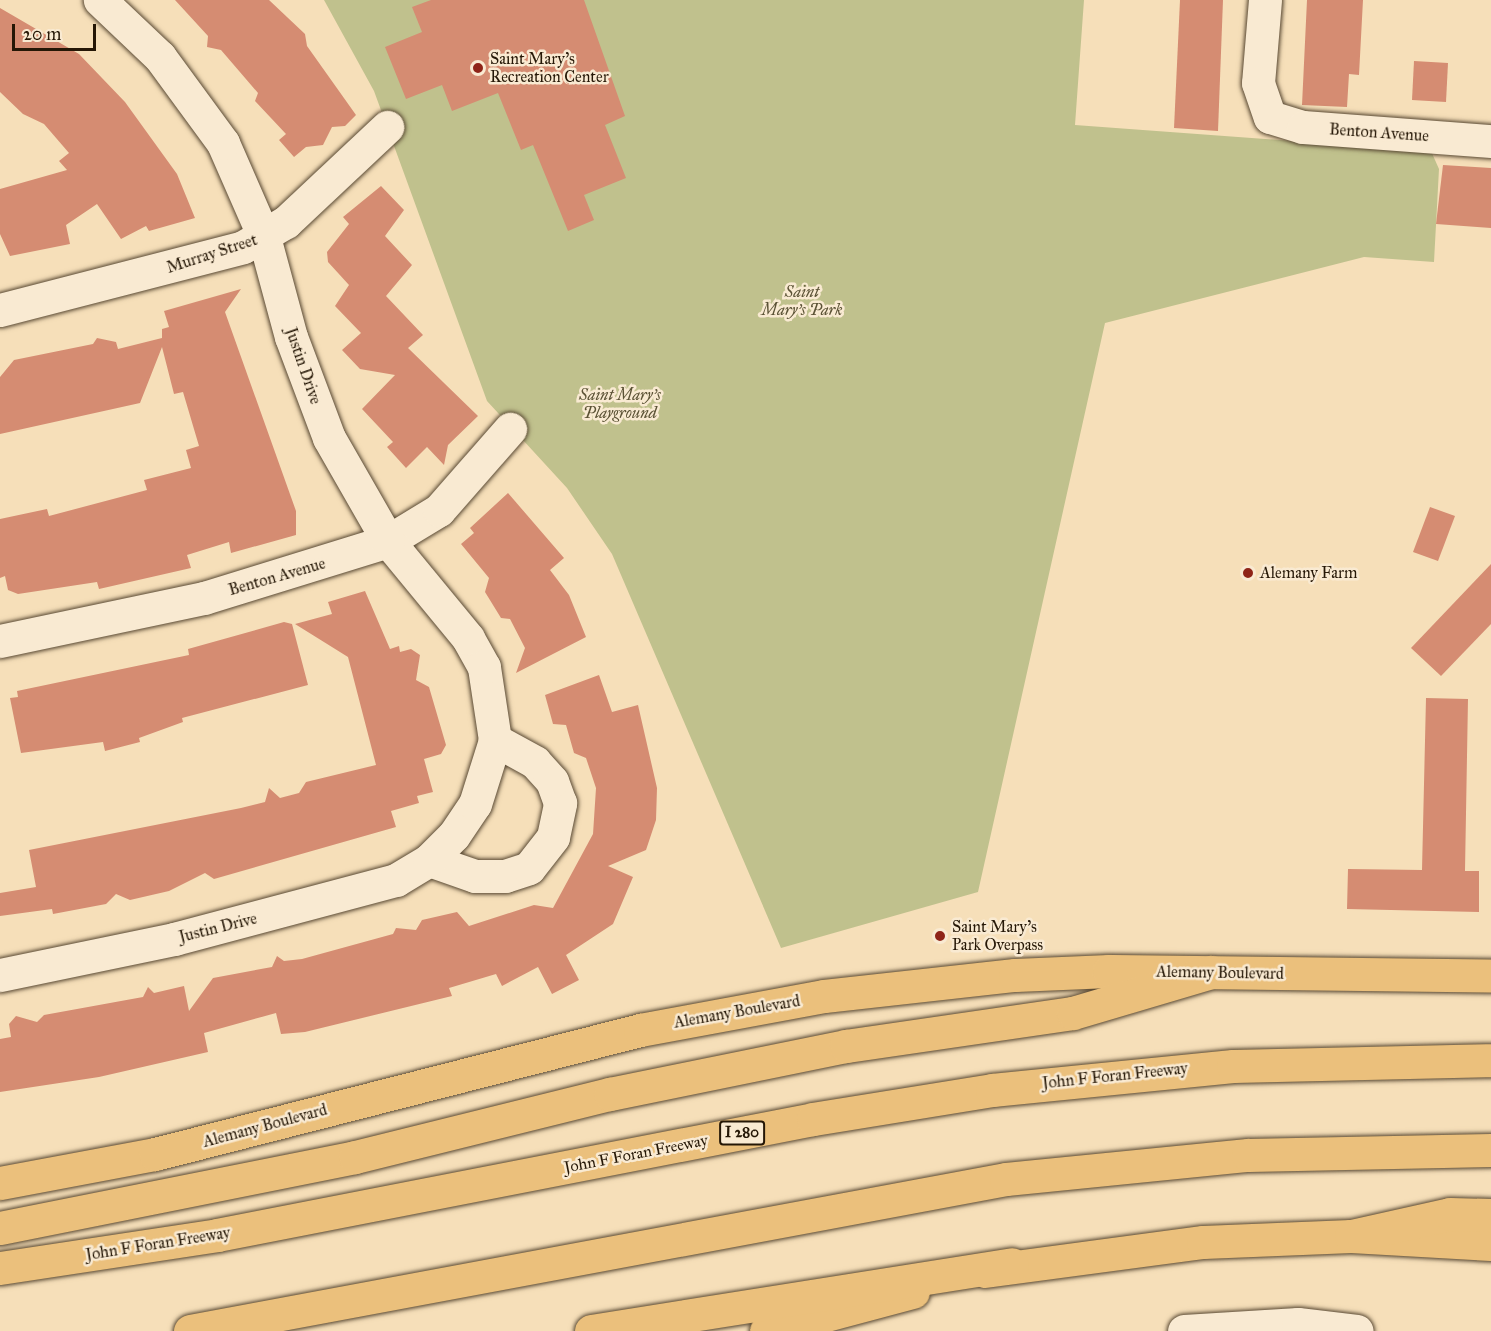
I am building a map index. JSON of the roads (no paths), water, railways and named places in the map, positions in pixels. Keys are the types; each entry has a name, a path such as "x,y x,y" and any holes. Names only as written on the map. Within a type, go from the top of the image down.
{"main road":[{"name":"Alemany Boulevard","path":"0,1183 166,1151 547,1052 730,1012 1015,975 1211,972 1491,976"},
{"path":"0,1228 355,1157 610,1094 745,1066 1072,1013 1211,972"},
{"name":"John F Foran Freeway","path":"0,1268 217,1235 823,1117 992,1089 1233,1066 1491,1060"},
{"path":"190,1331 1006,1179 1238,1156 1491,1149"},
{"path":"1351,1236 1450,1214 1491,1215"},
{"path":"591,1331 1012,1264 1203,1242 1351,1236 1491,1244"},
{"path":"766,1331 1012,1264"}],"street":[{"name":"Justin Drive","path":"0,975 290,910 396,880 429,860 475,804 495,740 484,667 463,631 388,541 329,438 291,337 264,237 223,143 193,96 100,0"},
{"name":"Benton Avenue","path":"1265,0 1258,83 1269,117 1303,127 1491,141"},
{"name":"Murray Street","path":"0,310 160,271 264,237 387,127"},
{"name":"Benton Avenue","path":"0,641 204,598 388,541 439,510 510,429"},
{"path":"429,860 476,876 505,876 529,868 553,837 560,803 552,781 535,762 495,740"},
{"path":"1184,1331 1298,1323 1357,1331"}],"place":[{"name":"Saint Mary's Recreation Center","path":"478,68"},
{"name":"Alemany Farm","path":"1248,573"},
{"name":"Saint Mary's Park Overpass","path":"940,936"}],"park label":[{"name":"Saint Mary's Park","path":"802,301"},
{"name":"Saint Mary's Playground","path":"620,404"}]}
